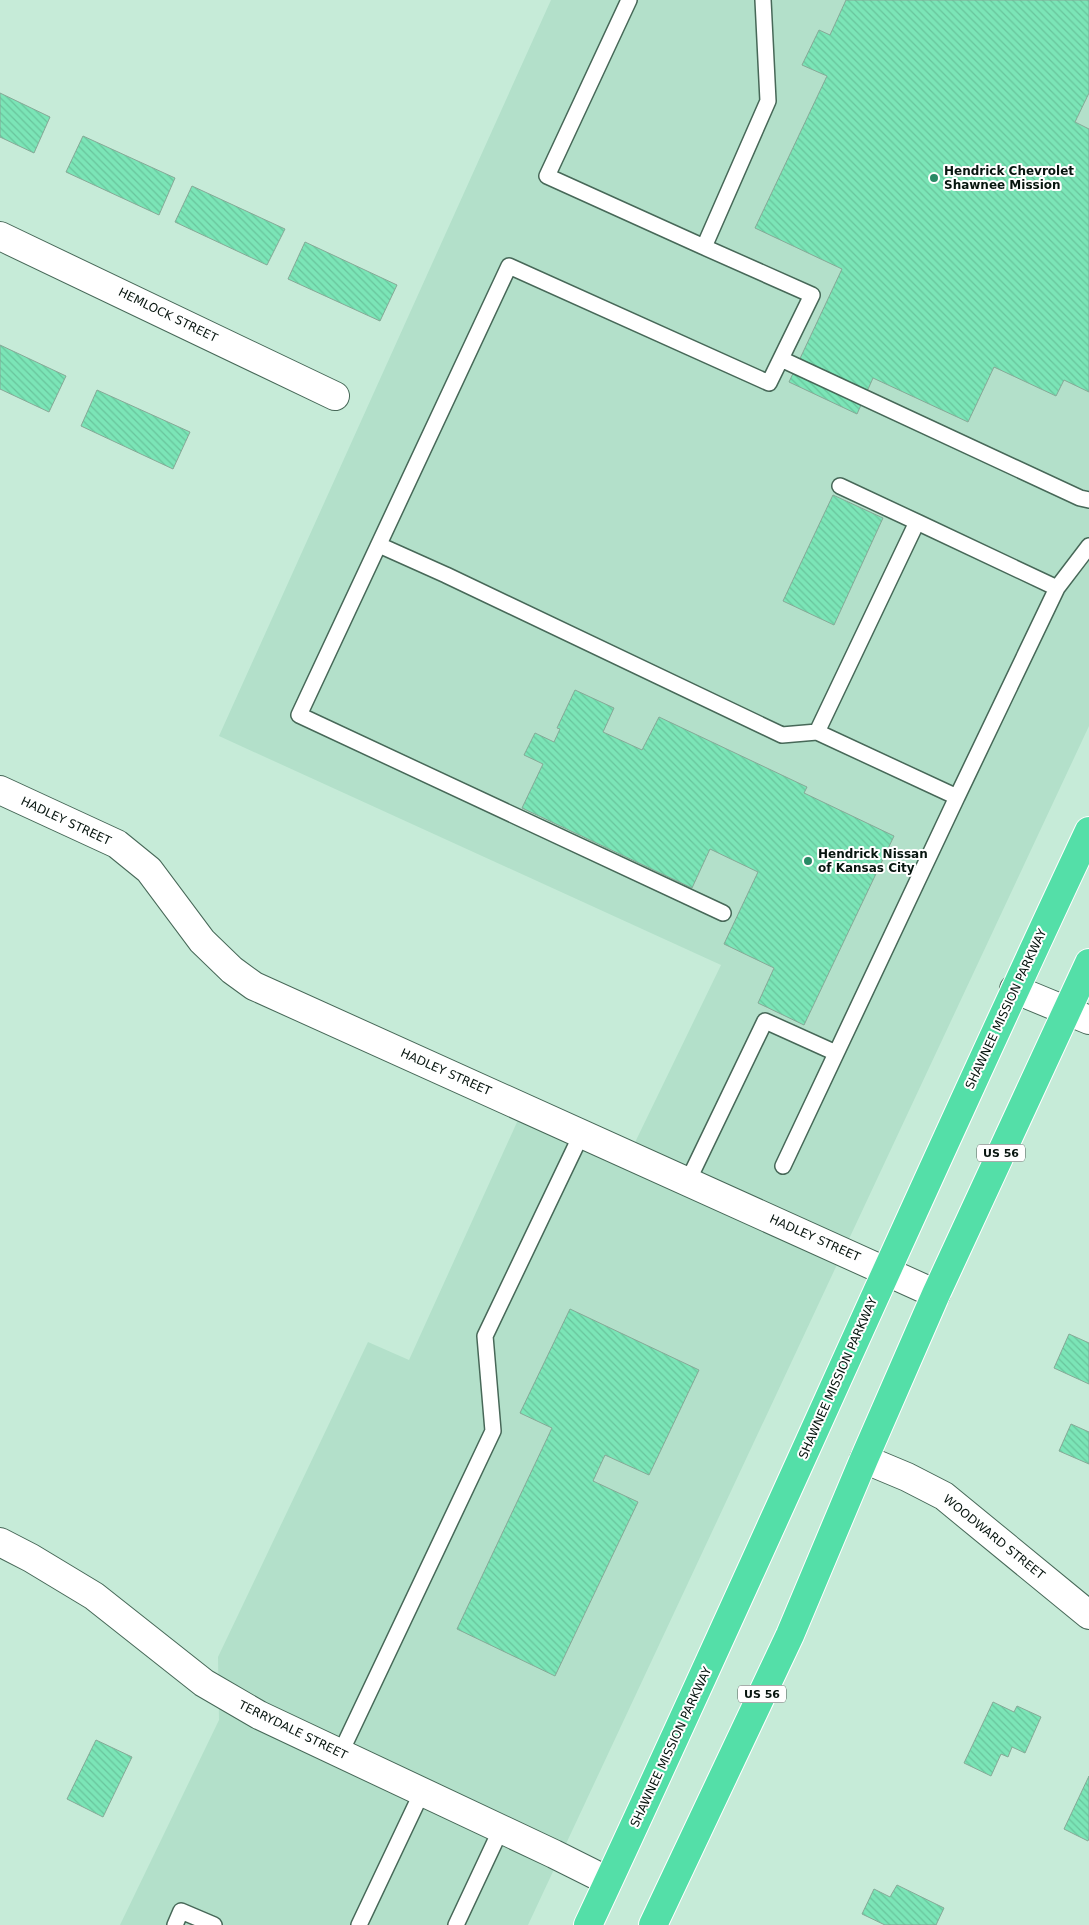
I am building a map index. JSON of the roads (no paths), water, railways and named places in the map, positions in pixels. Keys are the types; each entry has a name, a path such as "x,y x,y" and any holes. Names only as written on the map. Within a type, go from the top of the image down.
{"highway":[{"name":"SHAWNEE MISSION PARKWAY","path":"588,1925 695,1696 1014,989 1089,831"},
{"name":"US 56","path":"653,1925 790,1635 936,1294 1078,1016 1089,963"}],"street":[{"name":"HEMLOCK STREET","path":"0,236 335,396"},
{"name":"HADLEY STREET","path":"0,790 117,844 149,870 202,941 232,970 254,986 936,1294"},
{"path":"1014,989 1078,1016"},
{"name":"WOODWARD STREET","path":"864,1459 944,1496 1089,1615"},
{"name":"TERRYDALE STREET","path":"0,1542 31,1558 94,1596 204,1683 259,1715 608,1881"}],"lane":[{"path":"629,0 548,176 812,295 769,383 509,266 299,716 722,913"},
{"path":"704,247 768,101 763,0"},
{"path":"781,359 1080,498 1089,500"},
{"path":"840,486 1057,588"},
{"path":"817,732 917,522"},
{"path":"378,545 782,735 817,732 957,797"},
{"path":"783,1166 1057,588 1089,546"},
{"path":"688,1181 765,1021 836,1053"},
{"path":"340,1754 493,1431 485,1336 582,1133"},
{"path":"359,1925 422,1792"},
{"path":"456,1925 501,1829"},
{"path":"175,1925 181,1911 214,1925"}],"place":[{"name":"Hendrick Chevrolet Shawnee Mission","path":"934,178"},
{"name":"Hendrick Nissan of Kansas City","path":"808,861"}]}
